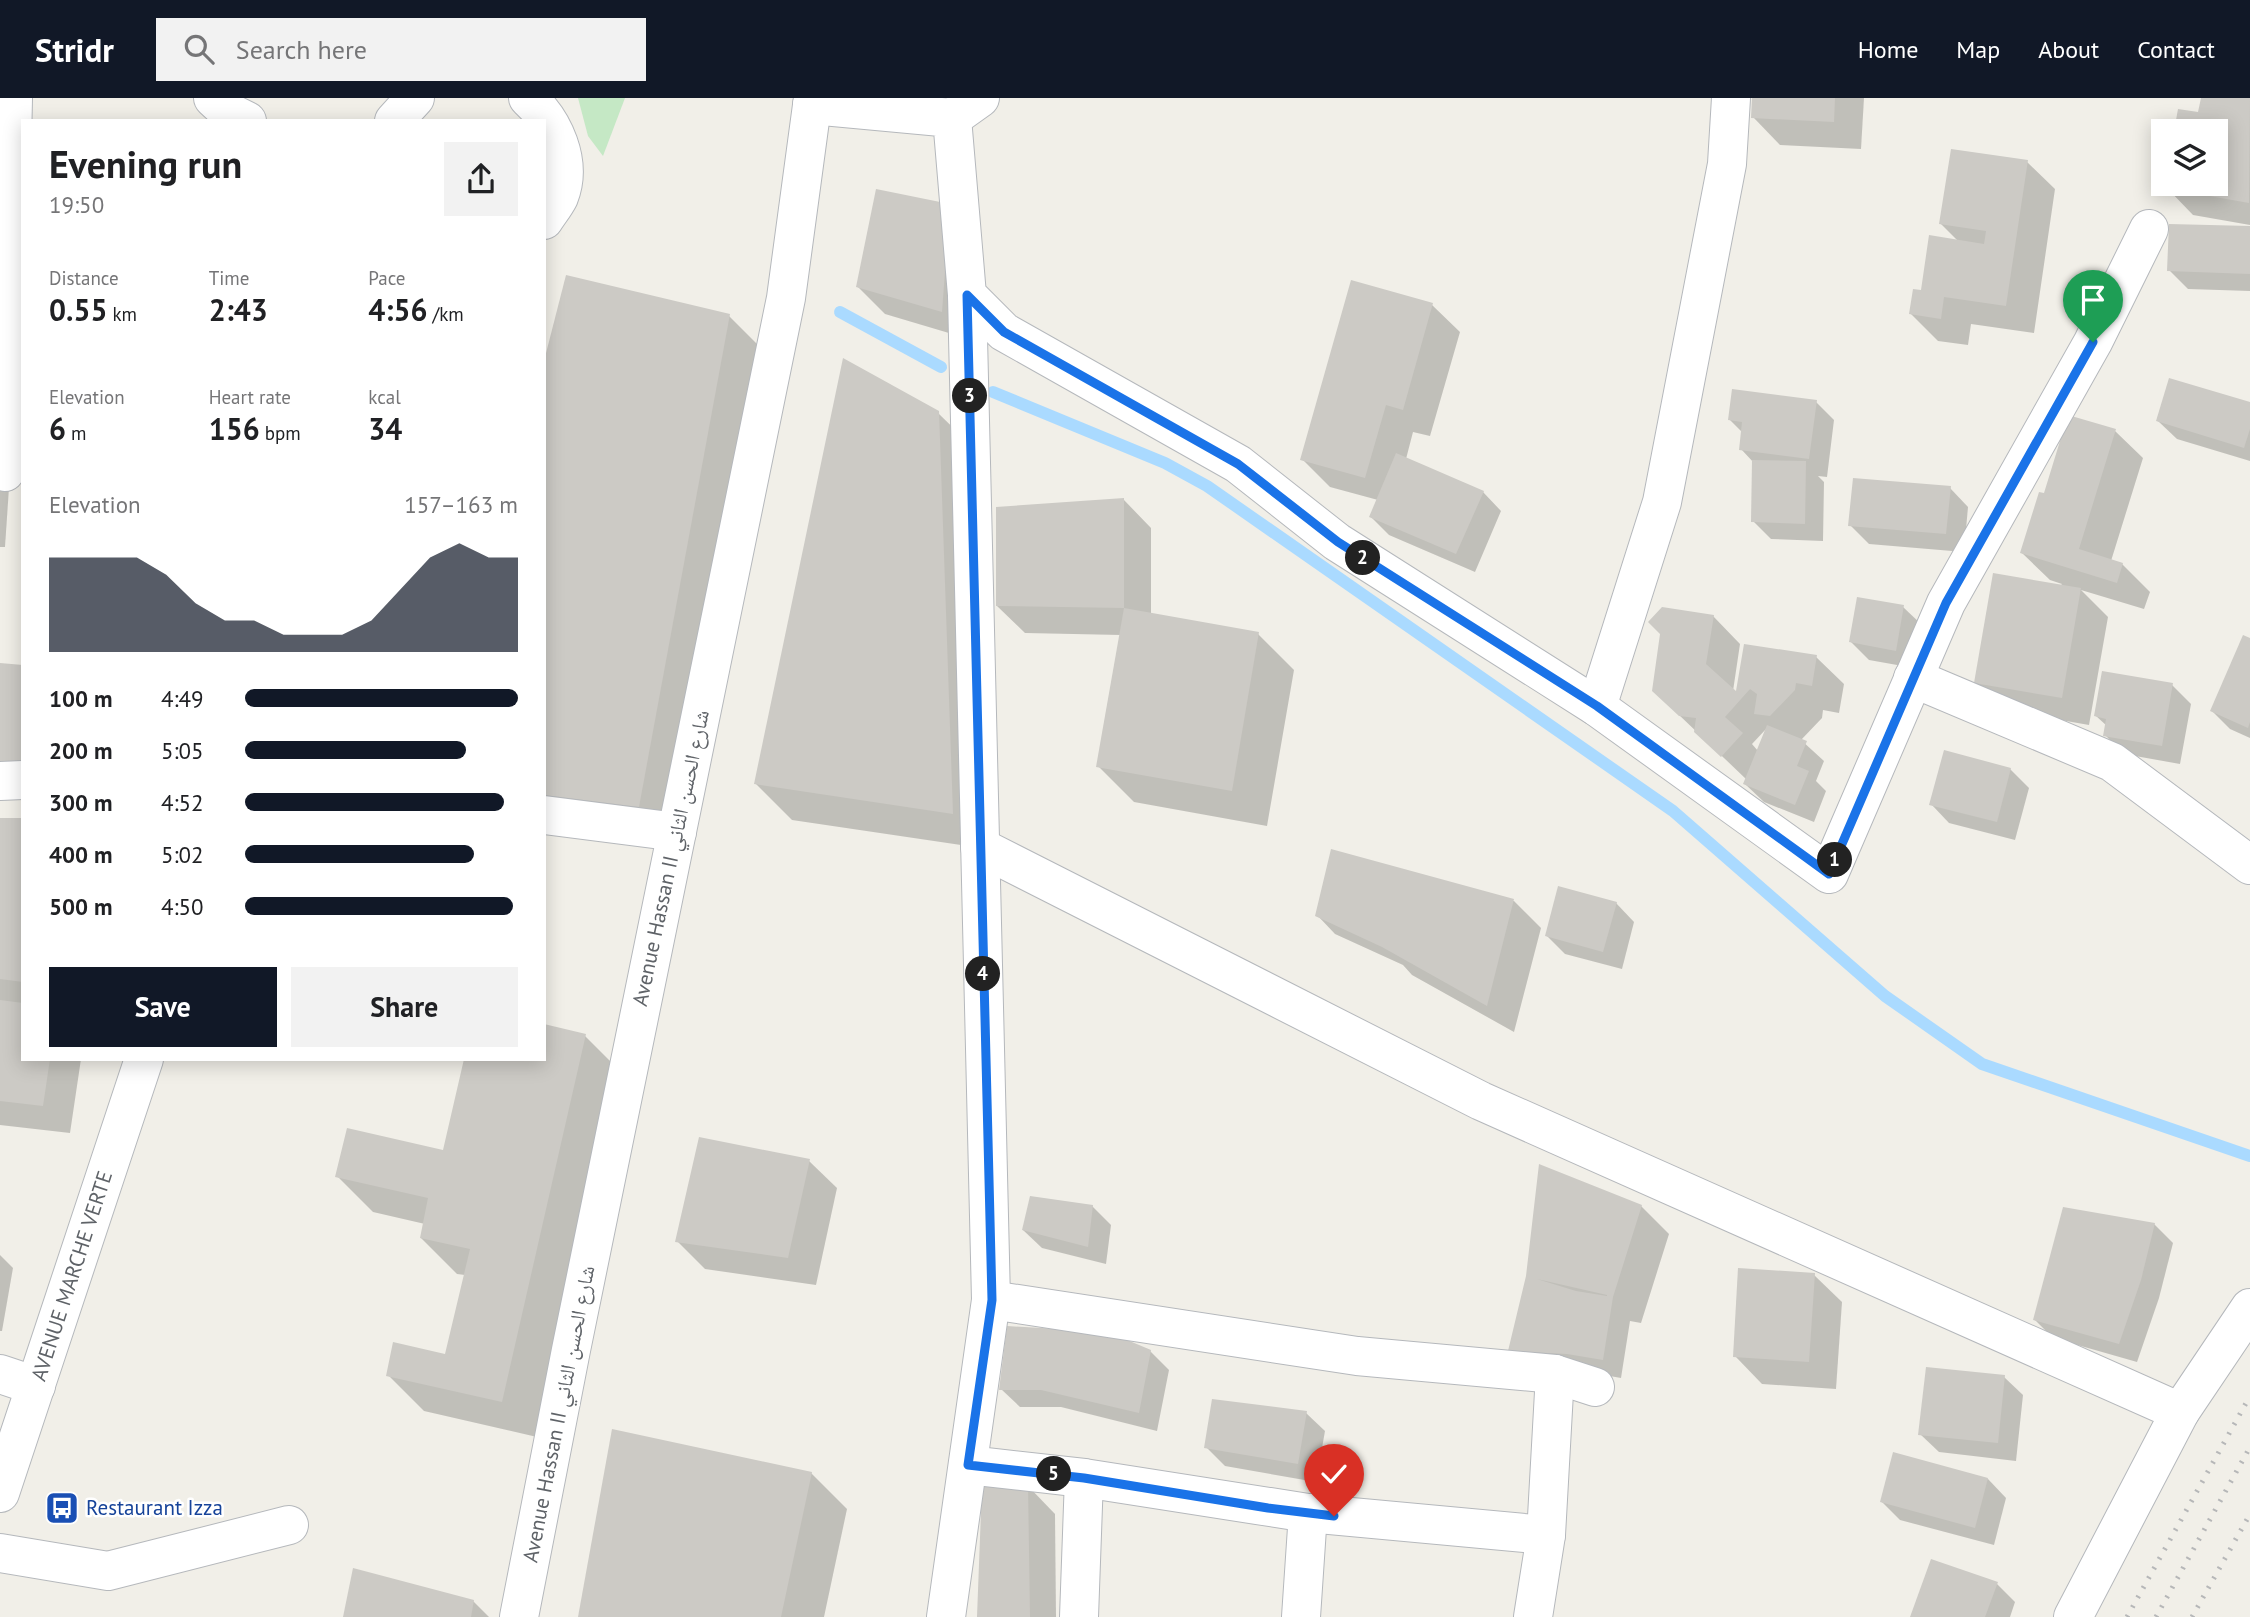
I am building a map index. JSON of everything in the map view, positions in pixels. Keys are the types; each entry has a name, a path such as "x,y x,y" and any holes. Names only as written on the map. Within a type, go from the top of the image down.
{"street":[{"path":"213,98 227,111 243,119"},
{"path":"528,98 545,116 556,136 563,161"},
{"path":"546,217 559,196 563,161 559,98"},
{"path":"1597,706 1662,502 1727,164 1731,98"},
{"path":"812,101 961,105 992,1300 946,1617"},
{"name":"Avenue Hassan II شارع الحسن الثاني","path":"519,1617 786,298 812,101"},
{"path":"5,471 9,108"},
{"path":"967,295 1004,332 1238,464 1338,542 1597,706 1829,874 1946,603 2093,342 2149,229"},
{"path":"1913,678 2112,762 2250,865"},
{"path":"0,781 21,780"},
{"path":"546,815 677,832"},
{"path":"980,847 1481,1101 2180,1412"},
{"name":"AVENUE MARCHE VERTE","path":"0,1493 143,1061"},
{"path":"992,1300 1357,1356 1555,1374 1594,1387"},
{"path":"2073,1617 2180,1412 2250,1308"},
{"path":"0,1374 36,1386"},
{"path":"1533,1617 1546,1535 1555,1374"},
{"path":"968,1465 1084,1478 1308,1513 1546,1535"},
{"path":"1079,1617 1084,1478"},
{"path":"1301,1617 1308,1513"},
{"path":"0,1553 108,1571 289,1525"}],"green space":[{"path":"578,98 625,98 603,156 588,136"}],"building":[{"path":"1752,98 1835,98 1834,122 1751,118"},
{"path":"2201,98 2250,98 2249,203 2209,196 2228,196 2228,119 2176,119 2178,109 2198,112"},
{"path":"1951,149 2028,160 2006,306 1944,297 1941,319 1909,314 1913,289 1921,290 1929,235 1984,244 1986,231 1939,224"},
{"path":"876,189 950,204 942,312 856,287"},
{"path":"2169,224 2250,226 2250,274 2167,271"},
{"path":"566,275 730,314 639,807 546,795 546,353"},
{"path":"1351,280 1433,303 1403,410 1386,405 1365,478 1300,460"},
{"path":"843,358 939,411 953,814 754,784"},
{"path":"2169,378 2250,402 2250,429 2244,448 2156,421"},
{"path":"1732,389 1817,400 1809,459 1739,450 1742,422 1728,420"},
{"path":"2068,415 2116,429 2079,549 2123,563 2117,583 2020,553 2039,492 2044,493"},
{"path":"1396,453 1484,491 1456,554 1369,517"},
{"path":"1752,460 1806,461 1805,524 1751,522"},
{"path":"1853,478 1951,486 1946,534 1848,526"},
{"path":"1124,498 1124,608 996,606 996,507"},
{"path":"1993,573 2081,588 2062,698 1974,683"},
{"path":"1857,597 1904,605 1896,651 1849,642"},
{"path":"1662,607 1714,615 1706,664 1736,691 1744,644 1817,655 1812,686 1796,683 1795,690 1770,716 1754,714 1757,694 1750,689 1725,717 1743,733 1721,757 1694,732 1696,718 1679,716 1652,691 1660,634 1648,622"},
{"path":"1124,608 1259,632 1232,791 1096,767"},
{"path":"2243,635 2250,638 2248,728 2210,711"},
{"path":"0,663 21,665 21,762 0,762"},
{"path":"2102,671 2173,683 2162,746 2103,736 2106,719 2094,716"},
{"path":"1767,725 1807,741 1797,766 1809,771 1795,805 1743,784"},
{"path":"1944,750 2011,768 1997,822 1929,805"},
{"path":"0,818 21,818 21,982 0,979"},
{"path":"1331,849 1514,899 1487,1006 1382,947 1315,916"},
{"path":"1558,886 1617,902 1603,952 1545,936"},
{"path":"0,1000 21,1003 21,1061 50,1061 43,1106 0,1101"},
{"path":"546,1024 586,1034 502,1402 386,1376 393,1342 445,1354 470,1249 420,1238 428,1198 335,1177 347,1128 443,1150 464,1061 546,1061"},
{"path":"699,1137 810,1159 788,1258 675,1242"},
{"path":"1539,1164 1642,1205 1613,1297 1603,1360 1567,1354 1508,1351 1526,1276","holes":["1537,1279 1607,1295 1576,1291"]},
{"path":"1030,1196 1093,1205 1088,1247 1022,1230"},
{"path":"2063,1207 2155,1223 2141,1280 2119,1344 2033,1320"},
{"path":"1738,1268 1815,1273 1809,1362 1733,1357"},
{"path":"1007,1326 1108,1332 1151,1350 1139,1413 1041,1390 999,1390"},
{"path":"1926,1367 2005,1375 1998,1443 1918,1435"},
{"path":"1212,1399 1307,1411 1298,1464 1204,1448"},
{"path":"612,1429 812,1472 781,1617 578,1617"},
{"path":"1893,1452 1988,1478 1975,1528 1880,1502"},
{"path":"982,1485 1028,1485 1030,1617 977,1617"},
{"path":"1931,1559 1998,1582 1985,1617 1910,1617"},
{"path":"353,1568 474,1600 471,1617 343,1617"}],"waterway":[{"path":"840,312 941,367"},
{"path":"993,392 1165,463 1207,486 1673,811 1885,996 1982,1064 2250,1156"}],"railway":[{"path":"2127,1617 2250,1396"},
{"path":"2156,1617 2250,1447"},
{"path":"2192,1617 2250,1514"}],"place":[{"name":"Restaurant Izza","path":"62,1508"}],"route":[{"path":"1334,1516 1084,1478 968,1465 992,1300 967,295 1004,332 1238,464 1338,542 1597,706 1829,874 1946,603 2093,342"}]}
